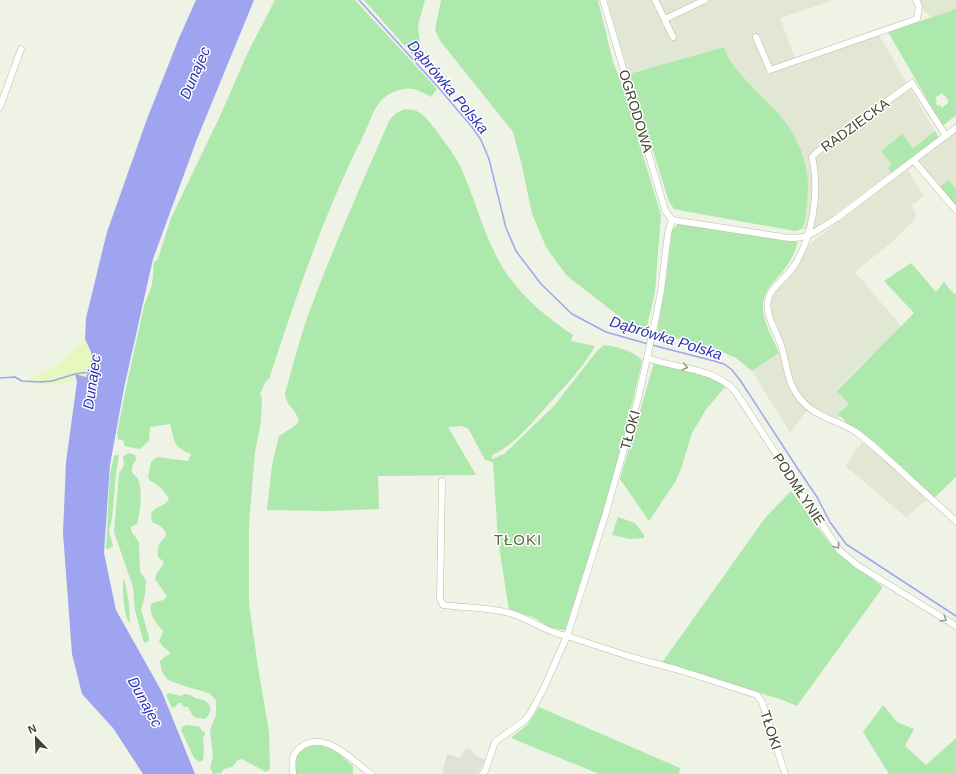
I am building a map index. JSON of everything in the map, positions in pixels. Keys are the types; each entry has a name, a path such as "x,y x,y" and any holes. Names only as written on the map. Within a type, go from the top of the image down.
{"street":[{"name":"OGRODOWA","path":"603,0 665,210 672,220"},
{"path":"656,0 673,37"},
{"path":"665,18 705,0"},
{"path":"756,37 770,70 917,19 919,6 916,0"},
{"path":"0,107 21,49"},
{"name":"RADZIECKA","path":"808,236 815,198 815,180 812,157 830,142 912,83 946,136"},
{"path":"672,220 789,238 808,236 837,218 956,128"},
{"path":"914,161 956,210"},
{"name":"TŁOKI","path":"482,774 485,771 495,742 525,720 531,712 543,690 567,636 616,479 636,406 661,291 668,233 672,220"},
{"path":"808,236 795,264 787,276 772,291 768,299 769,319 781,346 792,388 805,404 819,415 856,432 956,522"},
{"name":"PODMŁYNIE","path":"648,355 714,376 727,383 735,391 839,550 857,565 956,626"},
{"name":"TŁOKI","path":"442,481 440,599 443,605 492,609 510,613 525,618 536,626 559,634 757,695 762,702 786,774"},
{"path":"293,774 293,756 308,742 318,741 334,746 371,774"}],"shaded area":[{"path":"275,0 355,0 437,89 431,97 414,89 399,90 385,97 377,105 323,225 300,286 269,379 266,381 260,394 262,398 261,422 255,452 249,523 249,604 269,732 270,769 266,772 242,759 238,760 232,767 224,769 221,773 213,774 210,768 213,756 210,730 216,715 216,700 209,693 168,680 163,674 160,661 170,654 159,641 163,631 154,619 151,612 151,604 164,600 167,596 155,579 156,574 164,562 158,557 158,548 166,536 166,533 162,527 152,522 151,516 154,510 163,505 169,499 161,488 150,481 148,477 151,462 157,457 188,461 191,454 178,446 174,440 170,424 150,427 149,441 140,449 124,446 124,441 118,439 117,433 144,306 152,285 154,262 158,259 171,218 220,116 248,52"},
{"path":"364,0 425,0 418,25 420,46 413,55"},
{"path":"441,0 598,0 613,62 630,105 641,149 661,215 655,292 646,331 629,324 566,275 546,247 532,214 513,132 441,42 435,30"},
{"path":"607,0 834,0 780,18 797,63 879,35 935,131 913,148 902,135 881,150 892,165 892,172 816,228 802,229 804,226 800,148 789,128 775,110 747,82 733,65 724,47 629,74"},
{"path":"918,0 956,0 956,9 933,17 924,12"},
{"path":"956,9 956,115 944,125 941,123 888,32","holes":["942,93 944,96 945,95 949,102 942,108 935,102 937,101 935,98"]},
{"path":"724,47 731,62 783,119 796,140 805,164 808,188 806,215 802,229 795,231 674,209 669,202 629,74"},
{"path":"405,109 414,110 424,116 433,126 456,159 467,181 487,236 499,262 521,292 537,308 573,335 571,341 595,346 573,377 528,427 508,446 492,455 492,459 504,454 554,406 597,351 604,345 624,350 642,360 610,488 565,630 551,628 533,617 509,610 498,540 493,462 485,460 468,428 460,426 448,427 476,475 378,476 379,509 326,511 267,510 272,465 279,436 299,422 297,415 287,402 285,394 308,315 337,242 389,121 400,111"},
{"path":"935,131 939,138 890,172 888,167 892,165 881,151 902,134 913,148"},
{"path":"956,132 956,189 948,181 939,188 918,163 908,170 924,196 912,205 916,216 893,241 855,272 902,327 838,388 853,404 836,420 806,403 794,387 770,308 771,301 776,291 798,267 804,251 811,243"},
{"path":"948,180 956,189 956,208 939,188"},
{"path":"678,224 798,242 790,261 765,295 763,307 764,318 779,353 752,371 736,358 708,346 657,333 666,280 672,230"},
{"path":"911,263 936,292 944,282 954,294 956,293 956,477 933,499 876,443 847,423 838,414 849,404 837,391 914,313 884,281"},
{"path":"781,352 787,380 808,409 790,433 752,371"},
{"path":"654,363 692,371 724,383 726,386 707,408 692,433 681,469 675,482 649,521 620,479"},
{"path":"862,442 882,458 927,500 906,517 845,466"},
{"path":"129,453 135,455 136,460 132,466 132,472 140,484 138,519 137,524 131,527 131,531 139,542 140,571 146,581 145,595 141,610 149,637 149,641 145,643 135,610 133,587 114,532 119,474 124,465 123,456"},
{"path":"119,455 112,519 109,531 113,546 106,549 110,473 114,456"},
{"path":"791,491 837,553 883,587 797,706 780,699 661,664 765,518"},
{"path":"618,517 635,523 644,535 644,538 630,539 612,535"},
{"path":"123,580 125,581 129,605 130,623 125,609"},
{"path":"169,693 181,696 184,694 189,694 195,698 204,700 210,707 209,715 205,719 195,717 188,707 184,707 181,703 178,703 172,708 166,695"},
{"path":"883,705 897,722 914,729 905,746 926,765 956,738 956,774 889,774 863,732"},
{"path":"539,707 680,768 679,774 599,774 511,738 528,724"},
{"path":"188,725 200,727 202,731 205,732 203,738 203,760 199,762 194,758 181,730 183,726"},
{"path":"320,745 331,747 353,766 353,774 296,774 296,757 306,748"},
{"path":"466,748 473,750 473,754 486,760 477,774 442,774 447,754 460,758"}],"sand":[{"path":"85,339 91,354 90,367 86,378 75,374 76,379 52,385 33,383 27,380 58,364"}],"water":[{"name":"Dunajec","path":"196,0 254,0 197,139 153,259 124,388 110,465 104,553 116,610 162,692 195,774 143,774 113,728 82,694 72,654 63,533 66,462 77,382 75,374 86,377 91,365 91,352 85,339 86,318 107,232 147,119 179,38"}],"waterway":[{"name":"Dąbrówka Polska","path":"359,0 438,87 472,127 481,140 489,159 506,228 516,251 541,284 572,314 606,332 648,344"},
{"name":"Dąbrówka Polska","path":"652,345 724,364 731,369 740,380 817,497 830,522 846,544 956,616"},
{"name":"Dunajec","path":"0,378 15,377 22,381 40,382 52,381 75,374 90,372"}],"district":[{"name":"TŁOKI","path":"518,540"}]}
